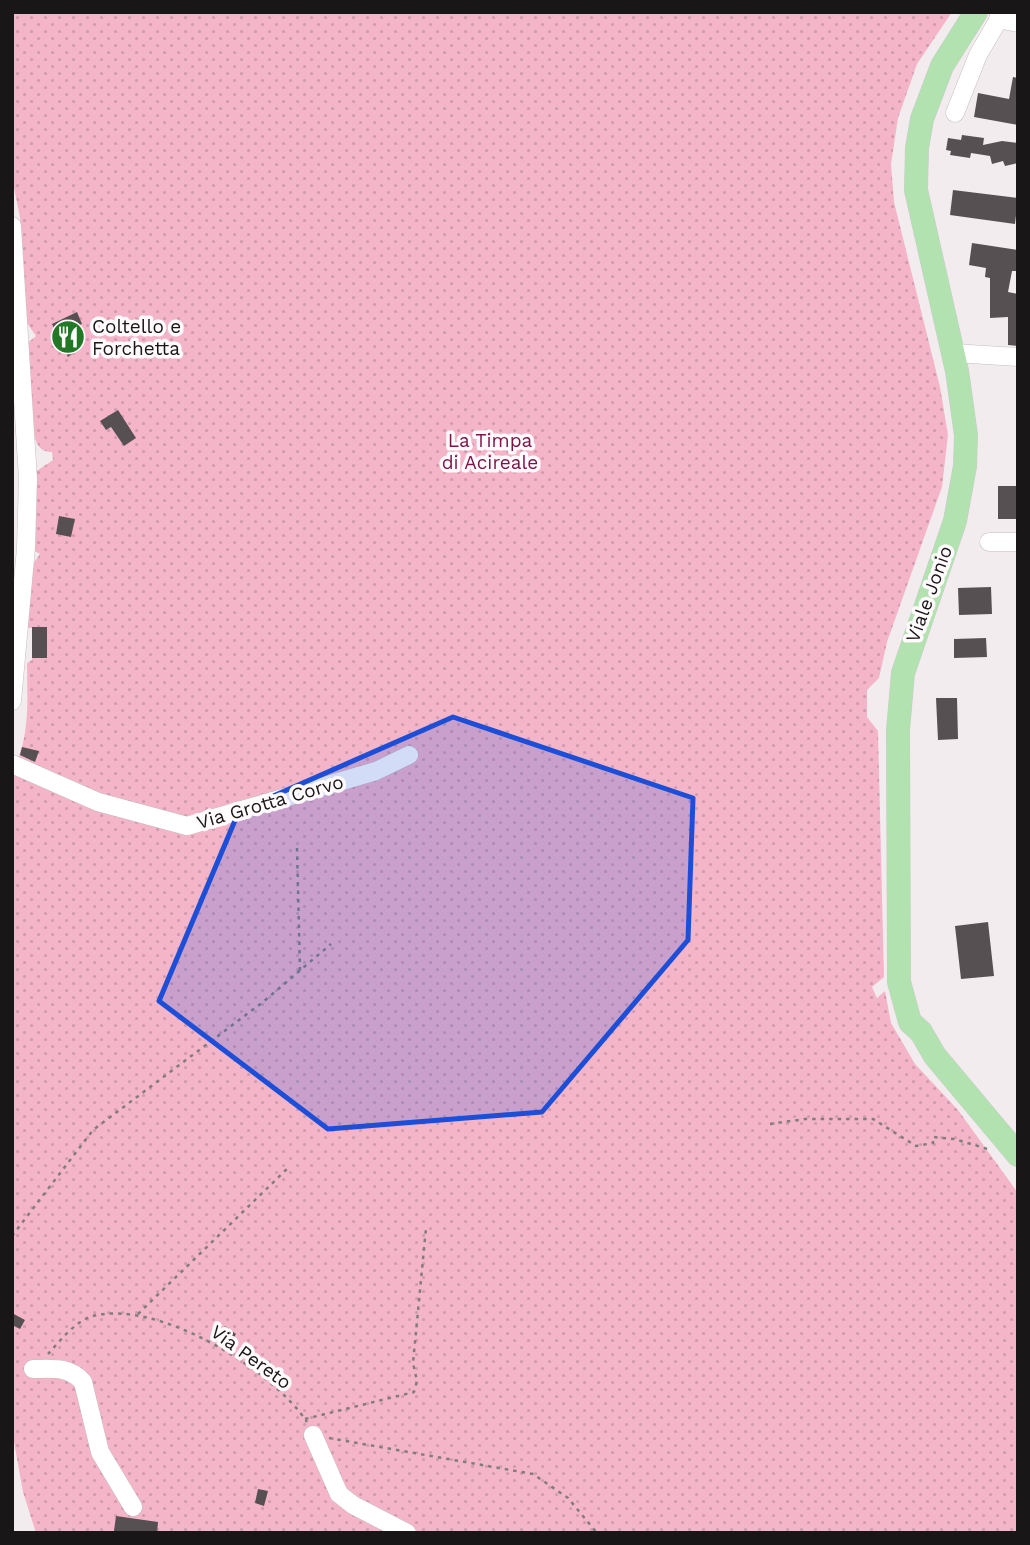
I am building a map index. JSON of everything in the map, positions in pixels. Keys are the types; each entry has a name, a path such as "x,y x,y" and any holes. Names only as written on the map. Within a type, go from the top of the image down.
{"main road":[{"name":"Viale Jonio","path":"975,12 942,66 931,92 922,119 915,170 921,217 953,353 966,435 961,495 946,550 913,638 903,673 900,701 900,982 910,1023 921,1032 935,1056 1018,1155"}],"street":[{"path":"955,113 978,55 1000,16 1018,23"},
{"path":"12,226 28,479 26,548 12,701"},
{"path":"953,353 1018,358"},
{"path":"989,542 1018,542"},
{"name":"Via Grotta Corvo","path":"12,764 98,802 187,826 376,771 409,755"},
{"path":"33,1369 64,1369 75,1373 83,1382 100,1452 133,1507"},
{"path":"309,1427 339,1494 353,1505 407,1533"}],"path":[{"path":"297,848 300,971"},
{"path":"12,1236 93,1130 300,971 331,944"},
{"path":"770,1124 805,1119 873,1119 916,1146 933,1143 933,1137 954,1139 993,1151"},
{"path":"138,1314 290,1166"},
{"path":"309,1427 414,1392 417,1381 413,1363 426,1228"},
{"name":"Via Pereto","path":"33,1369 71,1330 91,1317 138,1314 193,1332 234,1357 272,1386 309,1427"},
{"path":"309,1427 533,1474 568,1498 597,1533"}],"highlighted area":[{"path":"453,717 693,798 688,940 542,1112 328,1129 159,1001 239,811"}],"green space":[{"name":"La Timpa di Acireale","path":"12,12 952,12 917,64 898,118 891,164 894,202 940,387 948,435 942,487 887,642 879,678 867,690 867,717 878,731 884,977 872,987 877,998 885,991 891,1023 915,1064 958,1110 1018,1193 1018,1533 36,1533 23,1492 12,1431 12,771 25,732 27,663 32,660 32,628 27,628 30,568 40,554 31,549 35,472 53,460 52,452 38,445 28,397 25,345 36,336 27,323 20,217 12,178"}],"building":[{"path":"1013,77 1018,78 1018,125 974,117 978,93 1009,99"},
{"path":"962,135 984,138 983,145 1002,141 1018,143 1018,163 1005,166 1003,161 992,164 990,156 971,153 970,158 950,155 951,151 946,150 948,138 961,140"},
{"path":"953,190 1018,198 1015,224 950,215"},
{"path":"972,243 1018,250 1018,271 1012,271 1008,292 1018,294 1018,346 1008,345 1008,317 990,318 990,278 985,277 986,268 969,265"},
{"name":"Coltello e Forchetta","path":"77,312 82,324 73,328 82,346 68,357 52,324"},
{"path":"118,410 136,438 124,446 111,427 106,430 100,421"},
{"path":"998,486 1016,486 1016,519 998,519"},
{"path":"59,516 75,519 71,537 56,534"},
{"path":"991,587 992,614 959,615 958,588"},
{"path":"32,627 47,627 47,658 32,658"},
{"path":"986,638 987,657 954,658 954,639"},
{"path":"936,698 957,698 958,739 938,740"},
{"path":"22,747 39,751 35,762 20,755"},
{"path":"988,922 994,976 961,979 955,926"},
{"path":"12,1313 25,1320 20,1329 12,1325"},
{"path":"225,1326 236,1334 227,1348 215,1340"},
{"path":"258,1489 268,1491 264,1506 255,1503"},
{"path":"116,1516 158,1522 157,1533 114,1531"}],"place":[{"name":"Coltello e Forchetta","path":"68,337"}]}
